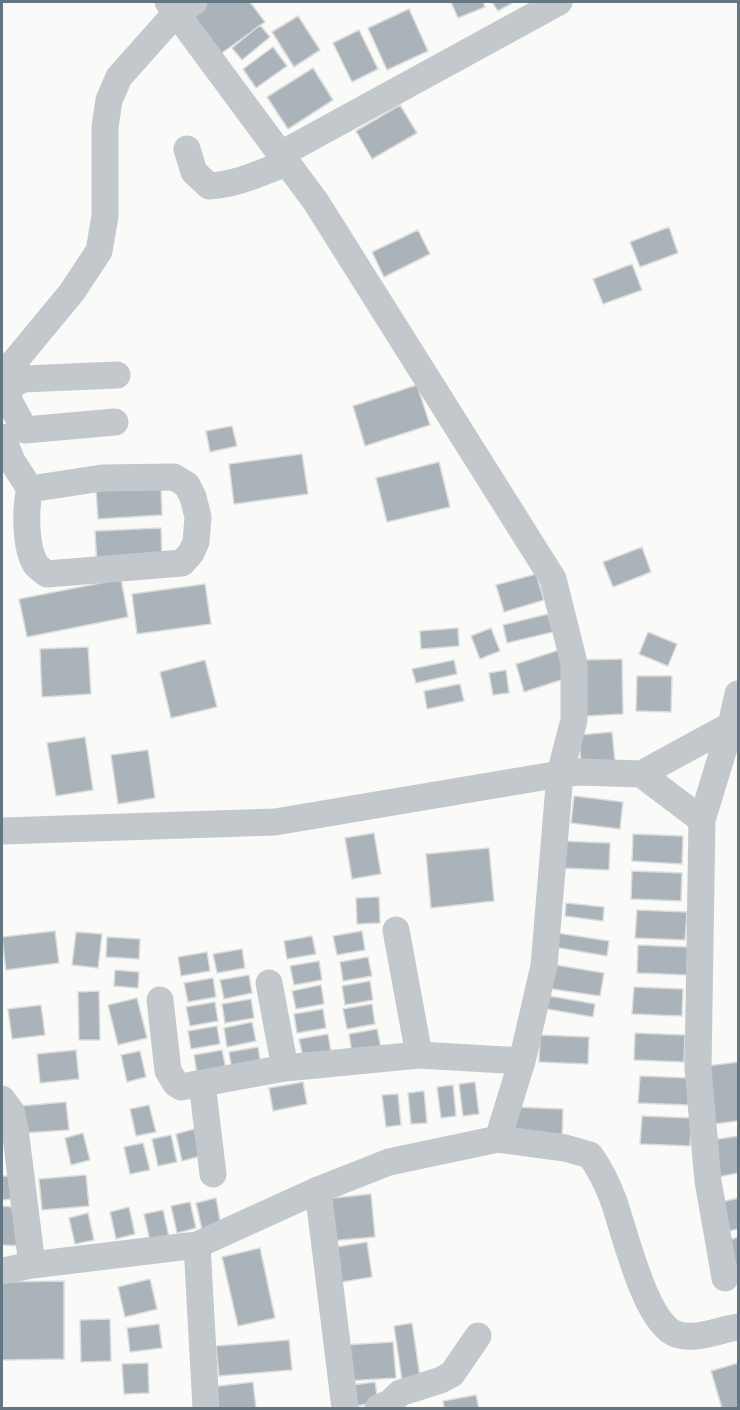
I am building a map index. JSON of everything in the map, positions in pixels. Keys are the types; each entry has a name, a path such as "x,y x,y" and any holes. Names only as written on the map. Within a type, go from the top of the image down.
{"street":[{"path":"186,148 194,172 209,186 220,186 249,177 559,2"},
{"path":"115,422 25,430 9,402 4,380 15,361 72,292 99,250 105,216 105,127 109,100 119,77 179,5 322,212 553,579 574,663 574,720 560,774 544,966 522,1061 498,1139"},
{"path":"4,380 117,375"},
{"path":"2,437 12,461 30,489 26,505 26,522 31,550 36,565 47,574 182,563 191,553 196,542 198,517 192,497 186,485 174,477 102,478 30,489"},
{"path":"725,1278 708,1181 698,1068 702,820 738,694"},
{"path":"2,831 275,822 560,774 579,772 641,774 731,725"},
{"path":"641,774 702,820"},
{"path":"396,930 418,1055"},
{"path":"269,983 285,1068"},
{"path":"160,1000 168,1071 179,1086 285,1068 418,1055 522,1061"},
{"path":"202,1083 213,1174"},
{"path":"2,1099 11,1111 15,1129 32,1265"},
{"path":"2,1271 32,1265 197,1245 318,1190 389,1162 498,1139 565,1148 590,1155 602,1172 651,1305 664,1325 675,1334 697,1338 713,1331 738,1327"},
{"path":"318,1190 345,1408"},
{"path":"197,1245 206,1408"},
{"path":"378,1408 390,1403 400,1393 441,1380 452,1374 478,1336"}],"building":[{"path":"204,2 250,2 265,22 219,55 188,12"},
{"path":"451,2 483,2 485,7 458,18"},
{"path":"492,2 514,2 498,11"},
{"path":"409,9 428,51 387,70 368,28"},
{"path":"298,16 320,50 294,67 272,32"},
{"path":"260,25 270,37 242,60 232,48"},
{"path":"359,30 378,69 352,82 333,43"},
{"path":"273,47 287,66 256,88 243,69"},
{"path":"313,68 333,100 288,129 267,97"},
{"path":"400,105 417,133 372,159 356,131"},
{"path":"669,227 678,253 640,267 630,242"},
{"path":"418,230 430,254 384,277 372,252"},
{"path":"632,264 642,290 603,304 593,279"},
{"path":"417,385 430,425 365,446 353,406"},
{"path":"232,426 237,446 210,452 206,431"},
{"path":"302,454 308,494 234,504 229,464"},
{"path":"439,462 450,507 387,522 376,478"},
{"path":"161,487 162,515 98,519 96,491"},
{"path":"161,528 162,562 97,565 95,531"},
{"path":"642,547 651,572 613,587 603,562"},
{"path":"536,574 544,600 504,612 496,585"},
{"path":"121,579 128,617 27,637 19,599"},
{"path":"205,584 211,624 137,634 132,594"},
{"path":"548,614 553,632 507,643 503,625"},
{"path":"458,628 459,646 421,649 420,631"},
{"path":"491,628 500,651 480,659 471,636"},
{"path":"648,632 677,644 668,666 639,654"},
{"path":"88,647 91,694 42,697 40,649"},
{"path":"559,650 567,678 524,692 516,664"},
{"path":"622,659 623,714 586,716 584,660"},
{"path":"205,660 217,707 171,718 160,672"},
{"path":"454,660 457,674 416,683 412,669"},
{"path":"506,670 509,693 493,695 489,673"},
{"path":"637,676 672,676 671,712 636,711"},
{"path":"460,684 464,701 427,709 424,691"},
{"path":"612,732 615,762 581,765 579,735"},
{"path":"85,737 93,790 56,796 47,743"},
{"path":"148,750 155,798 118,804 111,755"},
{"path":"574,796 623,802 620,829 571,823"},
{"path":"374,833 381,874 352,879 345,838"},
{"path":"633,834 683,836 682,864 632,861"},
{"path":"561,841 610,843 609,870 560,868"},
{"path":"489,848 494,901 431,908 426,854"},
{"path":"632,871 682,873 681,901 631,899"},
{"path":"379,897 380,923 357,924 356,898"},
{"path":"566,903 604,907 603,921 565,916"},
{"path":"637,910 687,912 685,940 635,938"},
{"path":"55,931 59,963 6,970 2,937"},
{"path":"362,931 365,950 337,955 333,936"},
{"path":"76,932 102,934 98,968 72,965"},
{"path":"551,932 609,941 607,956 548,946"},
{"path":"312,936 316,954 287,959 284,941"},
{"path":"107,937 140,939 139,959 106,957"},
{"path":"638,945 688,947 687,975 637,973"},
{"path":"242,949 245,968 217,973 213,954"},
{"path":"207,952 210,971 181,976 178,957"},
{"path":"368,957 372,976 343,981 340,962"},
{"path":"319,961 322,980 294,985 290,966"},
{"path":"550,964 604,973 600,996 546,988"},
{"path":"115,970 139,972 138,988 114,986"},
{"path":"249,975 252,993 224,999 220,980"},
{"path":"213,978 216,997 188,1002 184,983"},
{"path":"370,981 373,1000 345,1005 342,986"},
{"path":"321,985 324,1004 296,1009 292,991"},
{"path":"634,987 683,989 682,1016 632,1014"},
{"path":"99,991 100,1040 79,1040 78,992"},
{"path":"544,995 595,1004 593,1017 542,1008"},
{"path":"137,998 147,1038 118,1045 108,1005"},
{"path":"251,999 254,1018 225,1023 222,1004"},
{"path":"215,1002 218,1021 190,1026 186,1007"},
{"path":"372,1004 375,1024 347,1029 343,1009"},
{"path":"41,1005 45,1035 12,1039 8,1009"},
{"path":"323,1009 326,1028 297,1033 294,1014"},
{"path":"252,1022 256,1041 227,1047 224,1028"},
{"path":"217,1026 220,1044 191,1049 188,1031"},
{"path":"377,1029 381,1048 352,1053 349,1034"},
{"path":"635,1033 685,1035 684,1062 634,1060"},
{"path":"328,1034 331,1052 303,1057 299,1039"},
{"path":"540,1035 589,1037 588,1064 539,1062"},
{"path":"258,1047 261,1066 232,1071 229,1052"},
{"path":"76,1050 79,1079 40,1083 37,1054"},
{"path":"222,1050 226,1069 197,1074 194,1055"},
{"path":"140,1051 146,1077 127,1082 121,1055"},
{"path":"738,1062 738,1121 713,1124 707,1066"},
{"path":"640,1076 690,1078 688,1105 638,1103"},
{"path":"303,1082 307,1104 273,1111 269,1088"},
{"path":"475,1082 479,1114 463,1116 459,1084"},
{"path":"453,1085 456,1116 441,1118 437,1087"},
{"path":"424,1091 427,1123 411,1124 408,1093"},
{"path":"398,1094 401,1125 386,1127 382,1095"},
{"path":"66,1102 69,1130 23,1133 21,1106"},
{"path":"149,1105 156,1132 136,1136 130,1109"},
{"path":"513,1107 563,1109 562,1137 512,1135"},
{"path":"642,1116 692,1118 690,1146 640,1144"},
{"path":"194,1129 201,1156 182,1161 176,1134"},
{"path":"83,1133 90,1160 71,1165 65,1138"},
{"path":"171,1135 177,1162 158,1166 152,1139"},
{"path":"738,1136 738,1173 718,1177 712,1140"},
{"path":"143,1143 150,1170 130,1174 124,1147"},
{"path":"86,1175 89,1206 42,1210 39,1179"},
{"path":"2,1176 11,1176 12,1199 2,1200"},
{"path":"371,1194 375,1237 329,1241 325,1199"},
{"path":"216,1198 221,1225 202,1229 196,1203"},
{"path":"738,1198 738,1229 724,1232 717,1203"},
{"path":"190,1202 196,1228 177,1233 171,1206"},
{"path":"2,1206 24,1208 21,1246 2,1245"},
{"path":"129,1207 135,1234 116,1239 110,1212"},
{"path":"163,1210 169,1237 150,1241 144,1214"},
{"path":"88,1213 94,1240 75,1244 69,1218"},
{"path":"738,1237 738,1266 734,1268 727,1241"},
{"path":"367,1242 372,1277 336,1283 330,1248"},
{"path":"260,1248 275,1318 238,1326 222,1257"},
{"path":"150,1279 157,1309 125,1317 118,1287"},
{"path":"64,1281 64,1359 2,1360 2,1282"},
{"path":"110,1319 111,1361 81,1362 80,1320"},
{"path":"412,1323 420,1377 402,1380 394,1326"},
{"path":"159,1324 162,1348 130,1352 127,1328"},
{"path":"289,1340 292,1370 219,1376 216,1346"},
{"path":"393,1342 396,1378 346,1381 343,1345"},
{"path":"148,1363 149,1393 124,1394 122,1364"},
{"path":"738,1363 738,1408 722,1408 711,1371"},
{"path":"253,1382 256,1408 214,1408 211,1387"},
{"path":"375,1382 378,1402 356,1406 352,1385"},
{"path":"476,1395 479,1408 444,1408 443,1401"}]}
